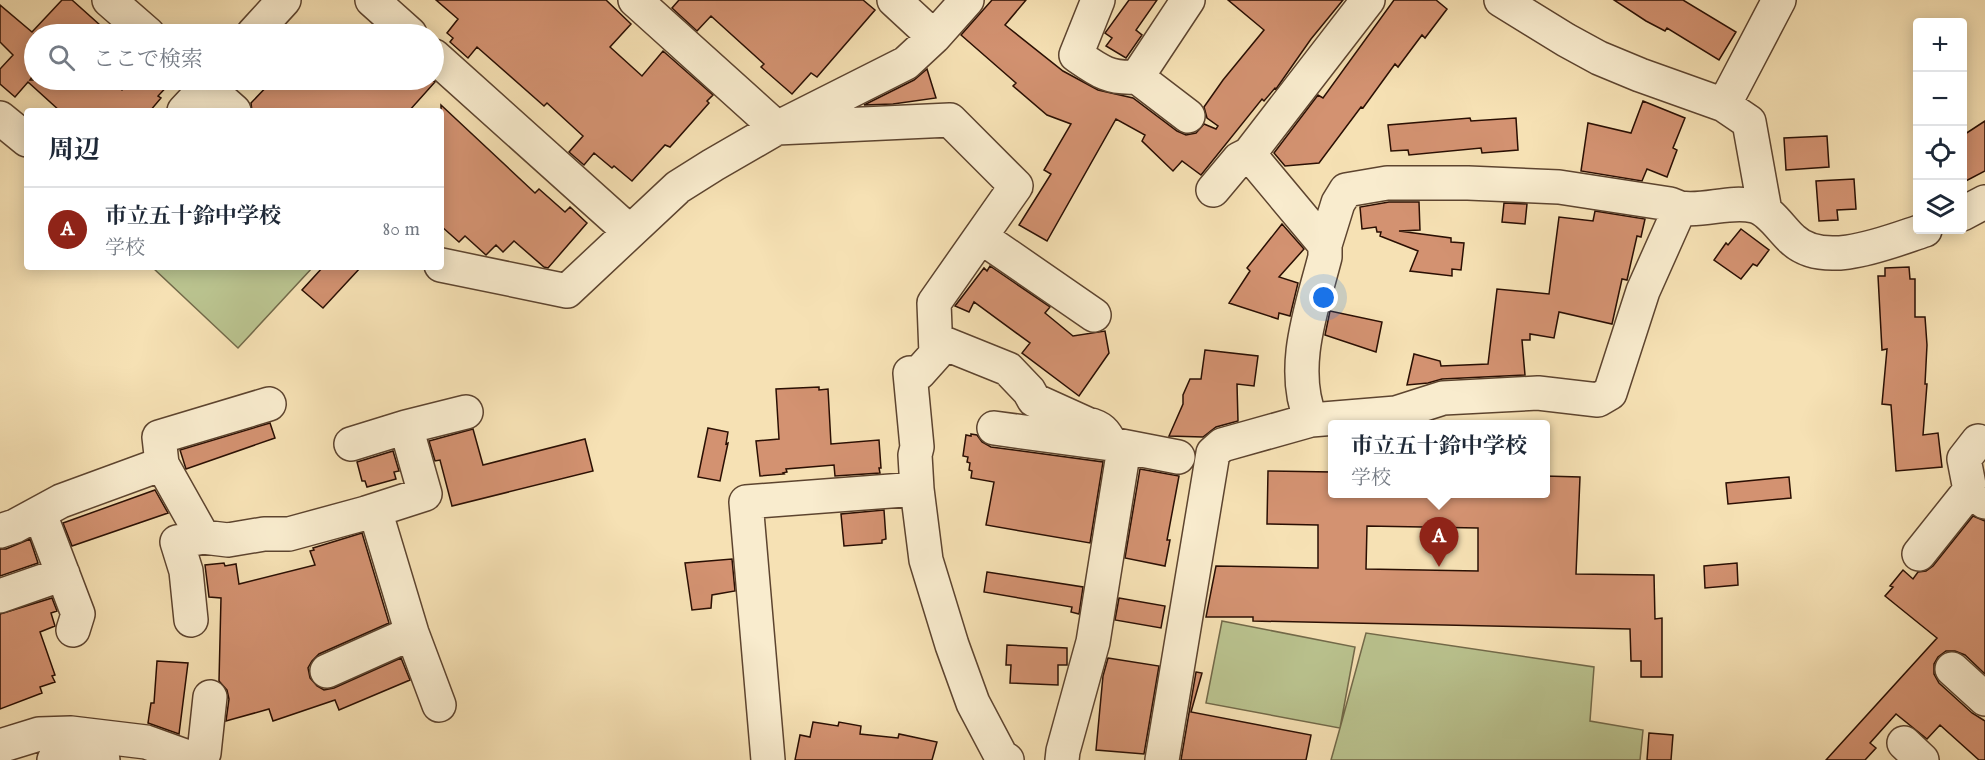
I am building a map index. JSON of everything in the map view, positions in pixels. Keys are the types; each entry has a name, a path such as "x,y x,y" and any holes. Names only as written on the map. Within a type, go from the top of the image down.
{"street":[{"path":"109,0 137,24"},
{"path":"262,24 284,0"},
{"path":"372,0 399,24"},
{"path":"634,0 777,128 950,120 1016,186 934,303 936,354 920,373 909,373 917,447 915,455 917,489 926,560 952,645 973,703 1001,756 1007,760"},
{"path":"894,0 934,36"},
{"path":"444,266 567,291 678,187 777,128 906,63 967,0"},
{"path":"1098,0 1076,56 1104,74 1123,78 1137,77 1188,116"},
{"path":"1137,77 1188,0"},
{"path":"1213,190 1239,159 1249,154 1368,0"},
{"path":"1502,0 1526,17 1599,58 1724,105 1749,122 1766,211"},
{"path":"1724,105 1779,0"},
{"path":"444,65 630,232"},
{"path":"186,108 200,90"},
{"path":"214,90 231,108"},
{"path":"0,117 24,137"},
{"path":"1249,154 1325,245"},
{"path":"1311,420 1304,388 1302,353 1325,256 1325,245 1338,203 1346,190 1387,183 1468,183 1559,187 1670,204 1694,210 1742,204 1766,211 1794,242 1820,253 1839,253 1865,248 1913,233"},
{"path":"1967,211 1985,202"},
{"path":"1162,760 1213,453 1222,445 1311,420 1396,413 1443,398 1538,393 1598,400 1605,397 1610,393 1643,291 1680,208"},
{"path":"981,237 1094,315"},
{"path":"936,340 1008,369 1029,391 1034,400 1097,426 1118,446"},
{"path":"203,537 162,464 159,437 269,404"},
{"path":"351,444 466,412"},
{"path":"190,620 186,571 177,542 203,537 228,540 264,534 289,534 425,494 406,427"},
{"path":"994,428 1178,457"},
{"path":"1918,554 1978,496 1964,459 1978,441"},
{"path":"1062,760 1093,642 1118,446"},
{"path":"0,531 40,514 61,501 162,464"},
{"path":"768,760 746,502 917,489"},
{"path":"375,510 412,633 439,705"},
{"path":"40,514 78,614 73,630"},
{"path":"0,596 63,574"},
{"path":"327,671 412,633"},
{"path":"1952,669 1985,699"},
{"path":"0,746 39,734 71,733 146,742 197,760 204,753 210,697"},
{"path":"63,759 103,760"}],"green space":[{"path":"155,270 310,270 238,348"},
{"path":"1222,621 1355,647 1340,728 1206,703"},
{"path":"1366,633 1594,667 1590,721 1643,730 1640,760 1331,760"}],"building":[{"path":"62,0 72,0 99,24 40,24"},
{"path":"436,0 606,0 631,24 610,47 642,76 663,51 713,95 707,101 709,103 670,147 665,145 632,181 594,153 584,165 569,152 583,136 547,103 544,106 477,47 468,58 450,42 453,38 447,33 458,19"},
{"path":"679,0 863,0 875,10 817,77 811,73 792,94 761,67 764,64 711,16 697,31 672,8"},
{"path":"992,0 1026,0 1005,25 1063,71 1098,90 1133,98 1177,131 1186,135 1196,133 1204,124 1216,129 1218,126 1207,118 1204,107 1264,30 1228,0 1343,0 1311,39 1276,89 1264,101 1262,99 1201,175 1182,161 1173,171 1142,141 1145,135 1116,119 1047,241 1019,225 1051,174 1044,170 1071,124 1047,115 1013,86 1016,83 961,35"},
{"path":"1129,0 1157,0 1136,30 1142,35 1126,58 1106,46 1112,38 1105,33"},
{"path":"1394,0 1436,0 1447,9 1425,38 1422,35 1398,67 1395,64 1319,163 1285,166 1274,153 1318,95 1323,98"},
{"path":"1614,0 1683,0 1736,32 1719,60 1667,28 1665,31 1646,21"},
{"path":"0,5 24,25 24,87 15,97 0,84 0,69 13,55 0,42"},
{"path":"927,69 936,98 893,104 864,105 914,80"},
{"path":"37,90 164,90 158,96 161,98 153,108 57,108"},
{"path":"263,90 428,90 412,108 252,108 251,103"},
{"path":"1643,101 1685,118 1673,148 1677,150 1667,177 1647,169 1642,181 1581,171 1588,123 1631,133"},
{"path":"441,105 535,193 539,189 565,212 570,207 587,223 548,268 514,241 503,252 496,245 486,255 465,236 459,242 444,229 444,108 441,108"},
{"path":"1470,118 1471,121 1516,118 1518,150 1482,153 1481,148 1409,155 1408,150 1391,151 1388,125"},
{"path":"1985,121 1985,171 1967,180 1967,180 1967,133"},
{"path":"1827,136 1829,167 1786,170 1784,138"},
{"path":"1854,179 1856,209 1837,210 1838,220 1819,221 1816,181"},
{"path":"1389,202 1419,202 1420,230 1399,231 1451,238 1451,242 1464,243 1461,270 1452,269 1452,276 1410,271 1418,251 1380,236 1381,232 1377,232 1376,227 1362,229 1360,207"},
{"path":"1504,203 1527,204 1525,224 1502,222"},
{"path":"1595,211 1645,219 1641,237 1637,236 1627,280 1622,279 1612,324 1559,312 1554,338 1530,334 1530,340 1522,340 1525,375 1442,379 1407,385 1414,354 1440,361 1441,366 1488,364 1497,289 1549,294 1559,217 1593,221"},
{"path":"1282,224 1304,249 1279,277 1298,283 1290,316 1279,313 1278,319 1229,303 1250,271 1247,268"},
{"path":"1741,229 1769,250 1757,266 1753,264 1741,279 1714,260 1726,243 1728,245"},
{"path":"990,266 1050,307 1045,313 1073,336 1105,331 1109,353 1079,396 1022,353 1030,343 974,302 969,312 955,306 984,268 987,271"},
{"path":"1909,267 1910,279 1915,279 1915,317 1925,317 1927,345 1925,384 1927,384 1923,435 1938,433 1942,467 1896,471 1891,405 1882,404 1887,349 1882,350 1878,276 1885,276 1885,268"},
{"path":"320,270 358,270 323,308 302,290"},
{"path":"1330,311 1382,322 1376,352 1325,335"},
{"path":"1205,350 1258,356 1254,386 1237,384 1238,421 1216,427 1203,437 1169,436 1183,404 1183,395 1190,379 1201,379"},
{"path":"819,387 819,390 828,389 831,444 879,440 880,473 835,476 834,465 786,469 787,472 784,474 760,476 756,441 779,439 776,389"},
{"path":"270,423 275,438 186,469 180,450"},
{"path":"708,428 728,432 720,481 698,477"},
{"path":"473,429 483,465 585,439 593,471 452,506 440,460 435,461 429,441"},
{"path":"971,434 977,435 982,442 991,447 1103,462 1090,543 986,525 994,482 971,478 972,471 969,470 968,457 963,456 966,435 971,436"},
{"path":"393,451 399,471 394,472 396,479 367,487 365,481 362,481 357,462"},
{"path":"1140,469 1179,476 1167,540 1170,540 1165,566 1125,558"},
{"path":"1268,471 1328,472 1328,498 1550,498 1550,476 1580,477 1576,574 1654,575 1655,619 1662,618 1662,677 1641,677 1641,661 1631,661 1630,629 1253,621 1253,617 1206,617 1216,566 1318,568 1318,525 1267,524","holes":["1367,526 1478,528 1478,571 1366,569"]},
{"path":"1789,477 1791,498 1728,504 1726,483"},
{"path":"155,490 168,513 72,546 63,523"},
{"path":"884,510 886,539 882,540 882,543 844,546 841,514"},
{"path":"1973,516 1985,521 1985,674 1965,655 1955,651 1946,651 1938,657 1934,664 1934,674 1939,683 1972,713 1985,721 1985,760 1979,760 1940,725 1927,739 1896,714 1870,743 1876,748 1865,760 1826,760 1937,638 1885,596 1893,587 1890,586 1903,570 1913,579 1918,572 1926,571 1933,566"},
{"path":"362,533 389,623 319,654 308,668 310,678 324,690 334,688 401,658 410,680 339,710 335,700 273,721 269,709 226,721 229,699 227,690 219,681 221,598 209,597 205,565 236,564 239,584 315,565 310,551 314,550 313,548"},
{"path":"30,539 38,563 0,576 0,549 6,549"},
{"path":"732,559 735,591 712,595 711,608 692,610 685,563"},
{"path":"1737,563 1738,585 1705,588 1704,566"},
{"path":"987,572 1083,587 1079,614 1071,612 1072,607 984,592"},
{"path":"52,598 57,611 51,613 55,626 40,632 55,675 52,676 55,682 40,687 42,693 0,709 0,614"},
{"path":"1119,598 1165,606 1161,628 1115,620"},
{"path":"1007,645 1067,648 1067,665 1058,665 1058,685 1010,683 1011,665 1006,665"},
{"path":"1108,658 1159,666 1144,754 1096,750 1103,676"},
{"path":"157,661 188,663 179,734 148,723 151,703 154,703"},
{"path":"1196,672 1202,673 1191,712 1311,735 1306,760 1181,760"},
{"path":"813,722 838,726 839,722 861,726 860,734 898,738 899,734 937,742 932,760 795,760 800,735 810,737"},
{"path":"1649,733 1673,735 1671,760 1647,760"}],"place":[{"name":"市立五十鈴中学校","path":"1439,567"}]}
